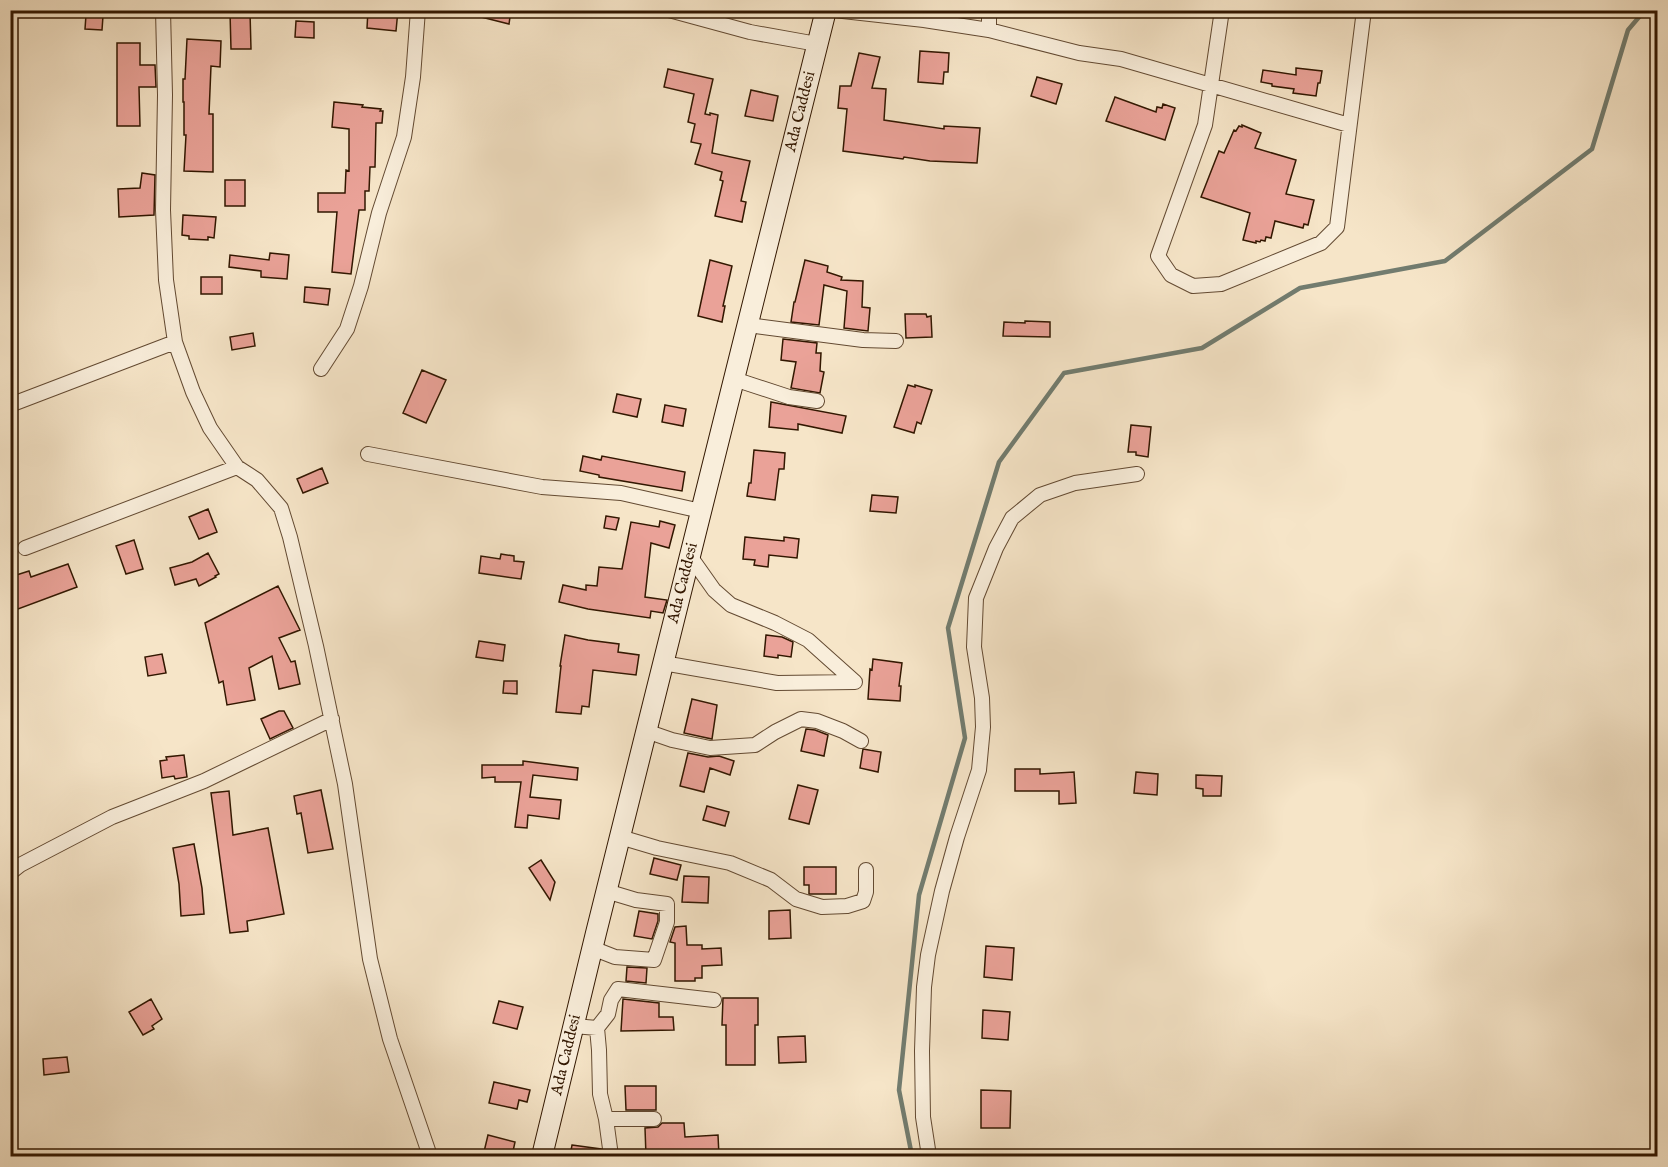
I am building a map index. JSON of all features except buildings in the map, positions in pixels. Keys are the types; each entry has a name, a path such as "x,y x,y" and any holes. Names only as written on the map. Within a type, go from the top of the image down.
{"main road":[{"name":"Ada Caddesi","path":"542,1156 826,10"}],"street":[{"path":"163,10 165,94 163,210 166,280 175,342 193,392 210,428 237,467 257,480 281,508 290,537 345,784 370,959 390,1039 430,1156"},
{"path":"321,369 347,329 361,286 379,213 404,138 413,77 418,10"},
{"path":"669,10 750,32 817,44"},
{"path":"834,10 989,30 1079,53 1121,59 1349,125"},
{"path":"989,30 990,10"},
{"path":"1222,10 1205,124 1158,256 1171,275 1193,286 1221,284 1321,243 1337,227 1364,10"},
{"path":"748,325 863,340 896,341"},
{"path":"10,405 175,342"},
{"path":"734,379 789,396 817,401"},
{"path":"368,454 542,487 621,493 701,511"},
{"path":"25,548 237,467"},
{"path":"929,1156 923,1116 924,987 928,955 942,891 979,770 983,728 982,698 974,646 976,598 996,548 1012,518 1040,495 1075,483 1137,474"},
{"path":"663,663 777,683 855,682 808,640 775,623 731,605 714,590 690,556"},
{"path":"10,873 20,865 112,817 204,781 332,719"},
{"path":"646,731 672,740 710,748 755,745 801,719 817,721 861,741"},
{"path":"620,837 657,848 730,863 771,880 796,899 822,908 848,906 862,901 866,892 866,870"},
{"path":"592,948 615,957 654,960 667,922 667,904 636,900 606,891"},
{"path":"611,1156 600,1094 597,1028 608,1014 611,1000 618,989 714,1000"},
{"path":"574,1026 597,1028"},
{"path":"606,1119 654,1119"}],"waterway":[{"path":"912,1156 899,1090 919,895 965,738 948,628 999,462 1064,373 1202,348 1300,288 1445,261 1592,149 1628,30 1645,10"}]}
